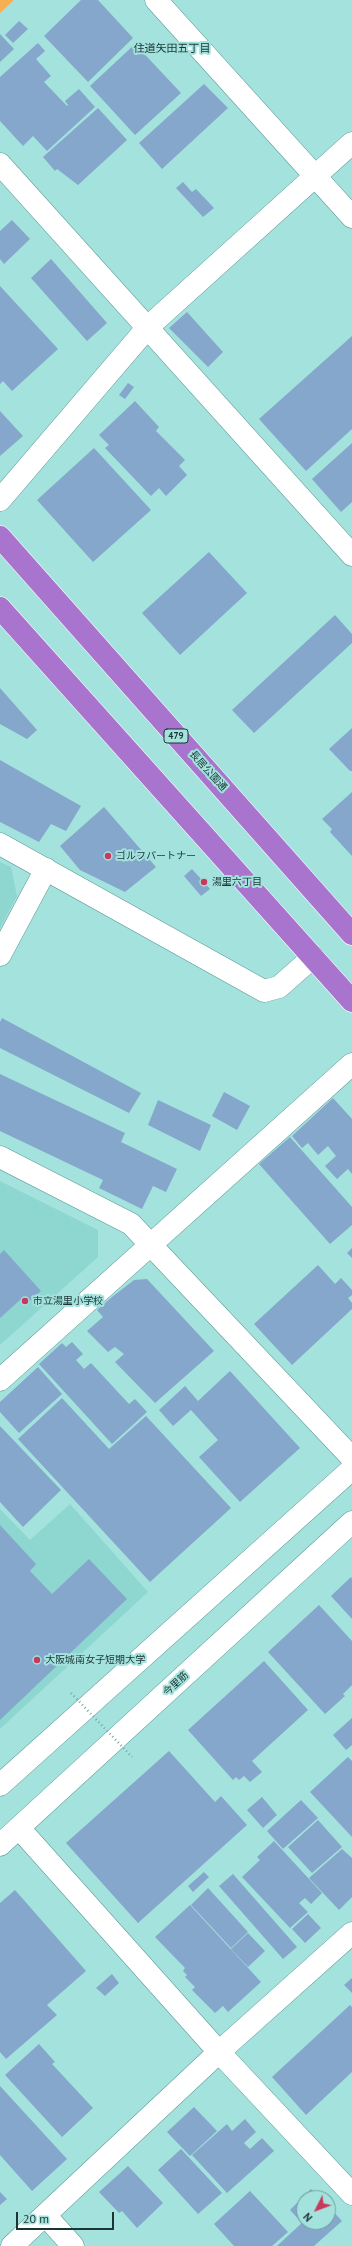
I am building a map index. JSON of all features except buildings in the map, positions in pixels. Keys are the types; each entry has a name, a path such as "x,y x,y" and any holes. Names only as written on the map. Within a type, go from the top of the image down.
{"highway":[{"name":"長居公園通","path":"0,537 352,934"},
{"path":"0,608 352,1001"}],"street":[{"path":"156,0 352,217"},
{"path":"0,500 148,327 352,143"},
{"path":"0,164 352,555"},
{"path":"0,844 264,991 279,987 312,957"},
{"path":"0,955 46,869"},
{"path":"0,1380 352,1064"},
{"path":"0,1157 131,1224 352,1458"},
{"path":"0,1785 352,1469"},
{"name":"今里筋","path":"0,1845 352,1522"},
{"path":"19,1828 220,2052 352,2194"},
{"path":"12,2246 46,2216 220,2052 352,1933"},
{"path":"46,2216 73,2246"}],"path":[{"path":"71,1693 132,1757"}],"shaded area":[{"path":"0,0 14,0 0,13"},
{"path":"0,862 11,867 17,896 0,928"},
{"name":"市立湯里小学校","path":"0,1181 98,1230 98,1257 0,1345"},
{"name":"大阪城南女子短期大学","path":"70,1504 148,1592 0,1729 0,1509 30,1540"}],"place":[{"name":"ゴルフパートナー","path":"108,856"},
{"name":"湯里六丁目","path":"204,882"},
{"name":"市立湯里小学校","path":"25,1301"},
{"name":"大阪城南女子短期大学","path":"37,1660"}],"district":[{"name":"住道矢田五丁目","path":"172,49"}]}
